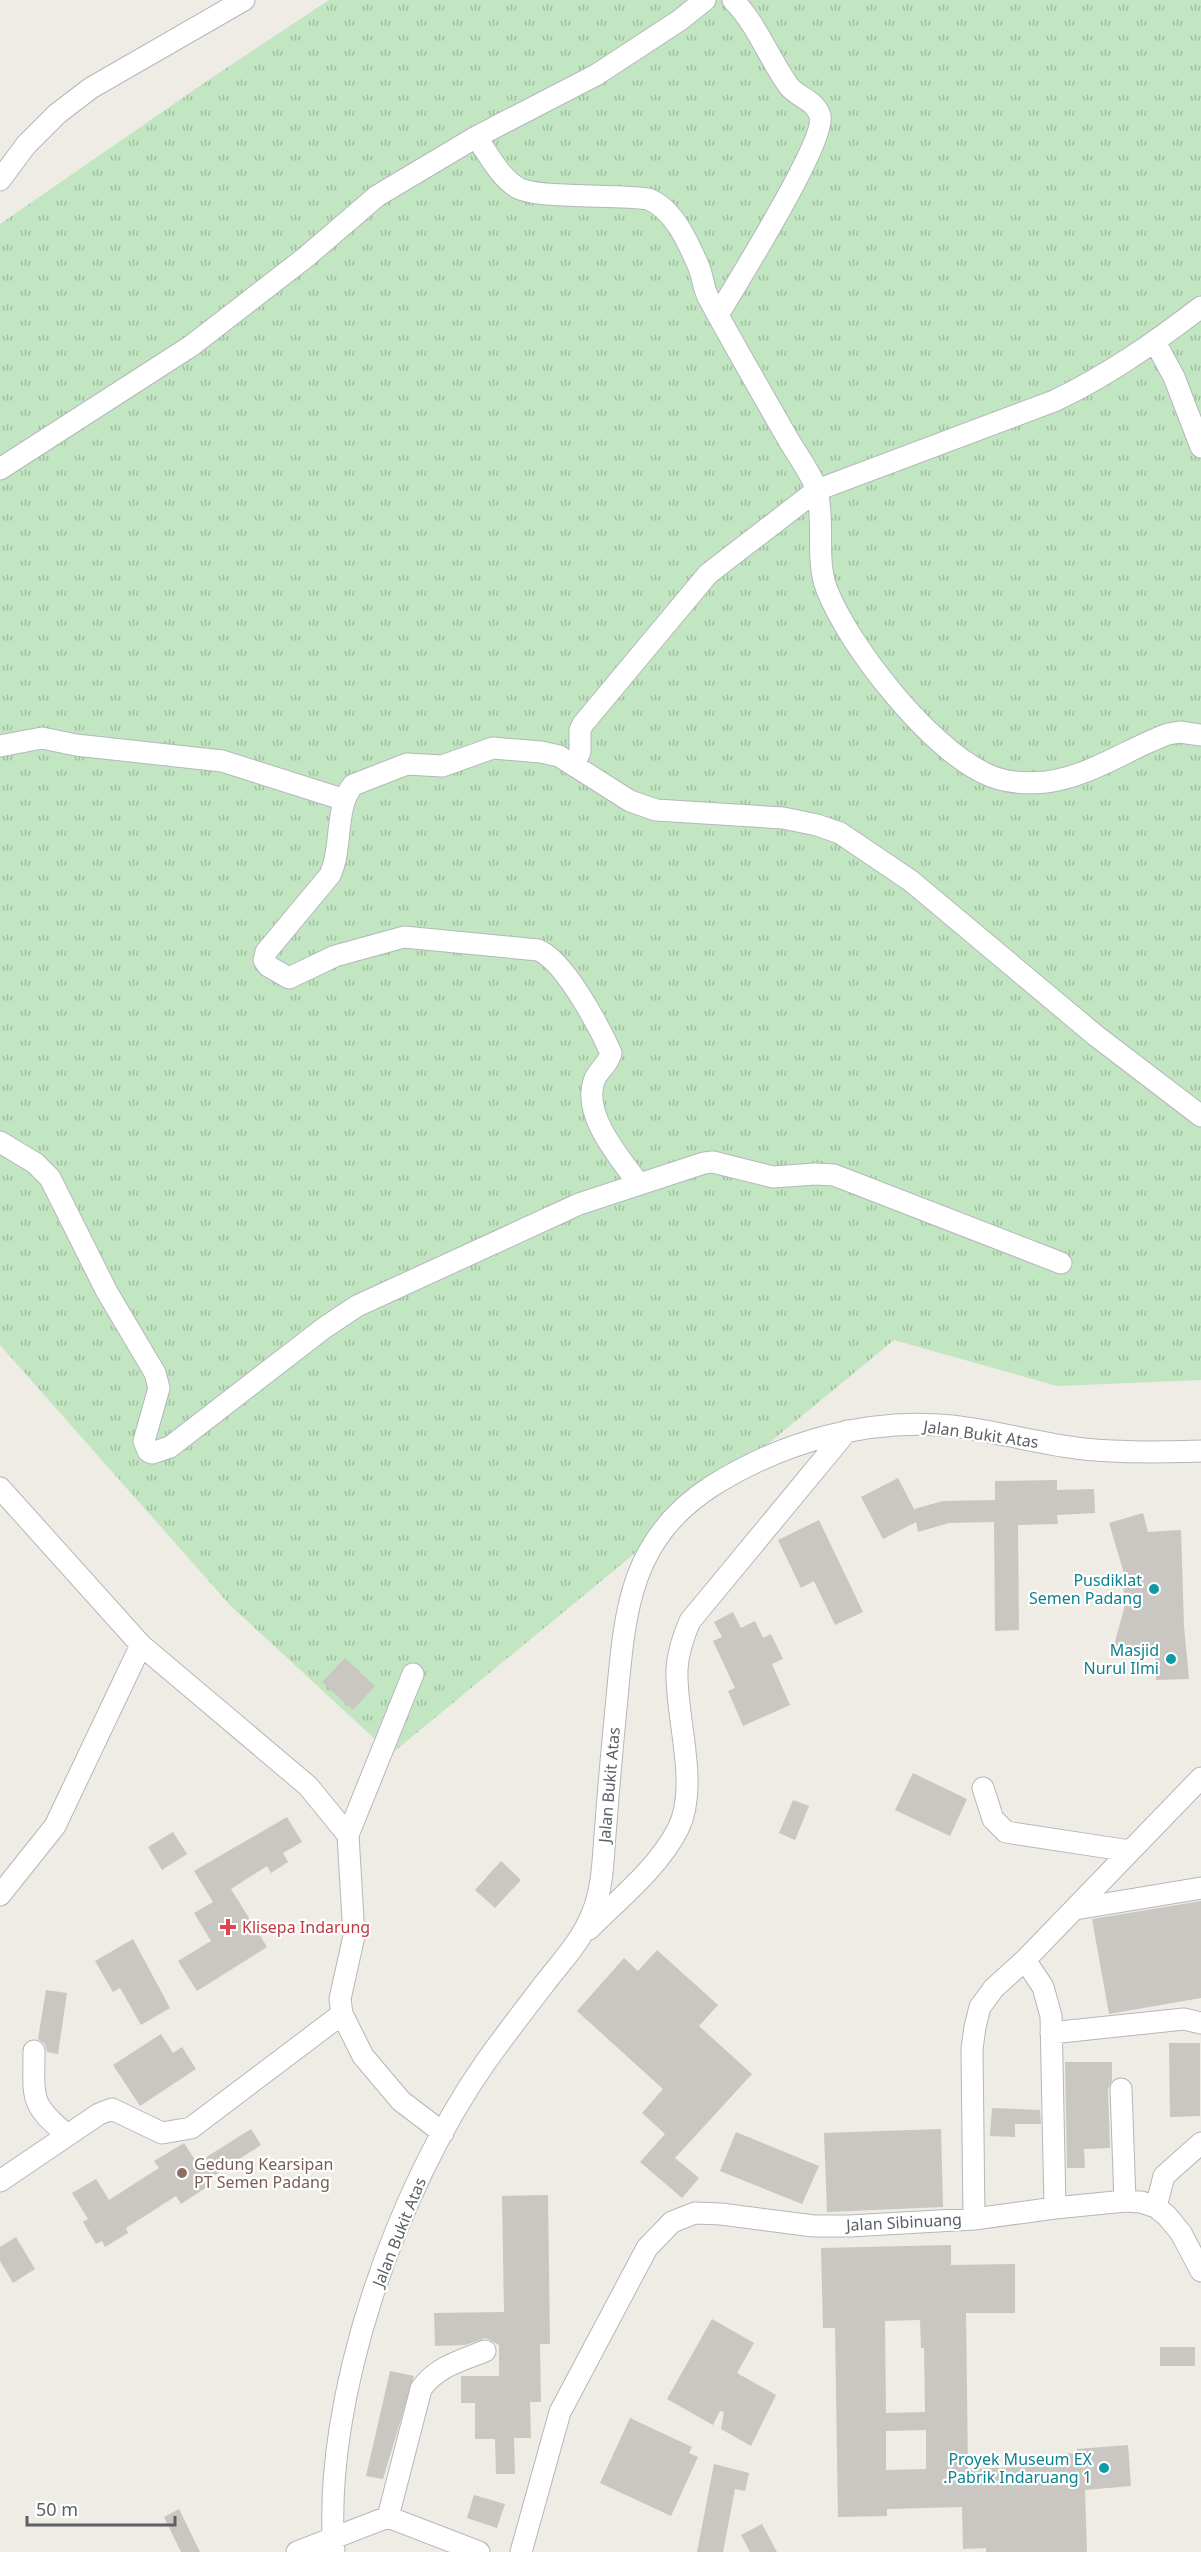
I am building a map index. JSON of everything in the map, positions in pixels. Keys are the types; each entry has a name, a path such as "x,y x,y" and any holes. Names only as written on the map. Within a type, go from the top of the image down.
{"street":[{"path":"0,180 26,146 57,114 90,88 244,0"},
{"path":"0,469 191,346 306,257 377,196 476,137 596,75 680,21 705,0"},
{"path":"717,315 781,209 804,165 820,123 817,110 789,87 733,0"},
{"path":"476,137 503,175 519,188 538,192 640,197 664,207 698,265 705,291 717,315 817,490 824,580 844,622 902,704 948,751 969,765 1007,781 1045,782 1084,773 1168,735 1180,732 1201,735"},
{"path":"573,765 580,752 580,730 583,723 694,588 723,561 817,490 1054,401 1090,384 1155,342 1201,307"},
{"path":"1155,342 1174,377 1201,447"},
{"path":"0,746 42,738 76,745 222,761 345,800"},
{"path":"638,1183 604,1135 597,1120 593,1082 611,1053 563,968 548,954 538,950 404,937 335,956 297,977 282,976 268,966 264,960 266,952 330,875 335,864 345,800 350,789 358,782 407,764 442,766 493,748 550,753 630,801 656,810 783,818 817,825 840,833 911,881 1095,1035 1201,1116"},
{"path":"0,1142 44,1169 107,1292 155,1373 159,1388 144,1441 148,1451 152,1453 170,1447 324,1328 357,1306 579,1204 638,1183 713,1162 773,1177 815,1173 834,1175 1061,1263"},
{"name":"Jalan Bukit Atas","path":"334,2544 338,2444 349,2379 377,2285 392,2245 417,2184 443,2133 483,2067 580,1938 598,1896 623,1628 634,1583 644,1563 674,1518 711,1487 764,1458 847,1431 893,1424 955,1426 1083,1449 1123,1452 1201,1451"},
{"path":"580,1938 654,1864 674,1835 685,1811 687,1789 677,1670 680,1643 690,1621 847,1431"},
{"path":"0,1488 141,1646 308,1786 348,1835"},
{"path":"0,1895 55,1826 141,1646"},
{"path":"413,1674 348,1835 354,1936 340,1999 342,2014 363,2056 401,2101 443,2133"},
{"name":"Jalan Sibinuang","path":"521,2552 560,2412 647,2248 672,2222 695,2213 721,2214 814,2226 974,2219 972,2049 980,2007 994,1988 1025,1960 1201,1778"},
{"path":"983,1788 993,1819 1006,1832 1130,1851"},
{"path":"1075,1909 1201,1888"},
{"path":"1025,1960 1043,1987 1048,2001 1056,2208"},
{"path":"0,2181 67,2135 112,2109 162,2133 190,2128 342,2014"},
{"path":"1051,2033 1184,2019 1201,2023"},
{"path":"34,2050 34,2097 37,2106 67,2135"},
{"path":"1121,2089 1125,2201"},
{"path":"1156,2207 1164,2176 1201,2143"},
{"path":"974,2219 1056,2208 1125,2201 1141,2202 1156,2207 1181,2233 1201,2271"},
{"path":"388,2517 421,2389 430,2376 442,2368 485,2351"},
{"path":"297,2552 334,2544 388,2517 479,2552"}],"green space":[{"path":"329,0 1201,0 1201,1380 1057,1386 894,1340 391,1754 230,1605 0,1345 0,224"}],"building":[{"path":"898,1478 914,1509 943,1501 995,1500 995,1481 1057,1480 1057,1490 1094,1489 1095,1513 1057,1515 1058,1524 1018,1525 1019,1630 995,1631 994,1522 949,1523 918,1532 916,1522 883,1539 861,1497"},
{"name":"Pusdiklat Semen Padang","path":"1143,1513 1148,1532 1181,1530 1184,1627 1189,1679 1156,1680 1155,1656 1114,1645 1124,1609 1123,1570 1109,1523"},
{"path":"819,1520 863,1612 835,1625 814,1581 801,1588 778,1540"},
{"path":"733,1612 741,1628 755,1621 763,1638 771,1634 783,1659 772,1664 790,1705 743,1726 728,1691 735,1688 713,1641 722,1637 714,1622"},
{"path":"345,1658 375,1686 353,1710 322,1682"},
{"path":"913,1773 967,1799 950,1836 895,1810"},
{"path":"793,1800 809,1806 795,1840 779,1833"},
{"path":"287,1817 302,1842 283,1853 288,1862 271,1873 267,1866 231,1889 267,1947 197,1991 178,1961 211,1941 194,1913 213,1902 194,1871"},
{"path":"173,1832 187,1854 162,1870 148,1847"},
{"path":"501,1861 521,1880 495,1908 475,1890"},
{"path":"1201,1901 1201,1998 1109,2014 1092,1919"},
{"path":"133,1939 170,2008 141,2025 120,1988 113,1992 95,1961"},
{"path":"657,1950 718,2005 699,2026 752,2074 675,2158 699,2178 682,2198 640,2162 665,2134 642,2113 663,2089 577,2011 624,1958 638,1971"},
{"path":"46,1990 67,1993 58,2054 47,2052 45,2044 38,2039"},
{"path":"161,2034 173,2053 182,2047 196,2069 140,2106 113,2065"},
{"path":"1169,2043 1200,2043 1200,2116 1170,2117"},
{"path":"1065,2062 1112,2062 1112,2081 1108,2089 1110,2148 1084,2149 1085,2168 1067,2168"},
{"path":"992,2108 1040,2110 1041,2124 1015,2124 1015,2137 990,2136"},
{"path":"251,2129 261,2145 207,2180 210,2185 181,2204 176,2196 126,2228 128,2233 105,2247 102,2241 96,2244 83,2222 88,2219 72,2193 96,2179 109,2200 159,2168 154,2161 184,2143 197,2163"},
{"path":"941,2129 943,2207 827,2212 824,2133"},
{"path":"736,2132 819,2166 802,2204 720,2171"},
{"path":"548,2195 550,2344 540,2344 541,2402 530,2402 531,2438 514,2438 515,2474 496,2474 495,2439 475,2439 475,2403 461,2403 461,2376 499,2376 499,2345 486,2338 465,2345 435,2346 434,2313 504,2312 502,2196"},
{"path":"16,2237 35,2269 13,2283 0,2261 0,2247"},
{"path":"951,2245 951,2265 1015,2264 1015,2313 966,2313 968,2469 1044,2466 1044,2455 1077,2453 1077,2449 1128,2445 1131,2486 1085,2490 1087,2552 986,2552 986,2548 963,2549 962,2507 887,2509 887,2516 838,2517 835,2328 823,2328 821,2248","holes":["920,2320 921,2348 924,2348 925,2412 886,2413 885,2321","926,2430 926,2469 886,2470 886,2431"]},
{"path":"712,2319 754,2343 737,2373 776,2395 751,2446 721,2429 724,2412 720,2411 713,2425 667,2399"},
{"path":"1160,2347 1195,2347 1195,2366 1160,2366"},
{"path":"390,2371 414,2376 383,2479 366,2476"},
{"path":"630,2418 692,2447 689,2453 698,2457 671,2516 600,2483"},
{"path":"714,2464 749,2473 745,2491 735,2489 723,2552 697,2552"},
{"path":"474,2495 505,2504 497,2528 467,2518"},
{"path":"179,2509 200,2552 181,2552 164,2517"},
{"path":"762,2524 777,2552 750,2552 741,2535"}],"place":[{"name":"Pusdiklat Semen Padang","path":"1154,1589"},
{"name":"Masjid Nurul Ilmi","path":"1171,1659"},
{"name":"Klisepa Indarung","path":"228,1927"},
{"name":"Gedung Kearsipan PT Semen Padang","path":"182,2173"},
{"name":"Proyek Museum EX .Pabrik Indaruang 1","path":"1104,2468"}]}
